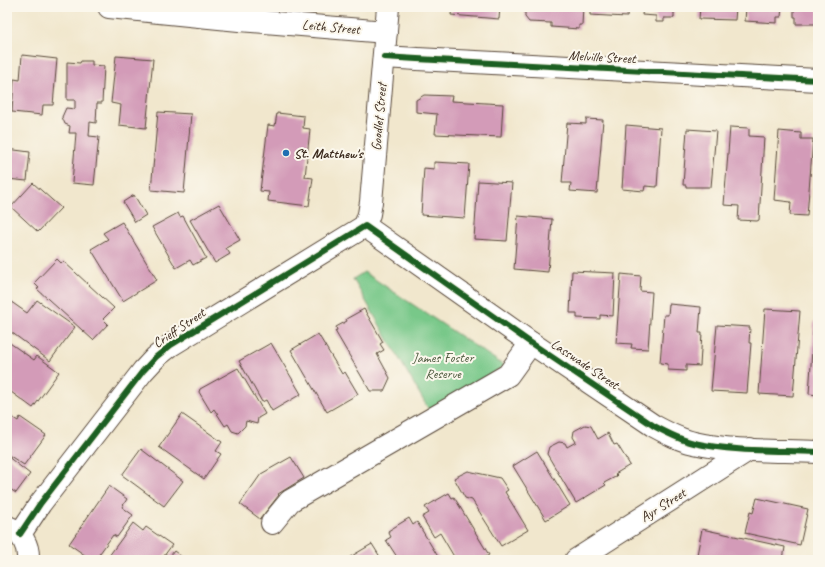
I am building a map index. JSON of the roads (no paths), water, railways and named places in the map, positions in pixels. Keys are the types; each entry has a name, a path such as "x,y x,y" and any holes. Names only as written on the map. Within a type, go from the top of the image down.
{"street":[{"name":"Leith Street","path":"109,7 239,20 386,32"},
{"name":"Goodlet Street","path":"365,226 370,214 388,7"},
{"name":"Melville Street","path":"384,57 818,80"},
{"name":"Lasswade Street","path":"365,226 531,343 654,426 672,435 693,443 716,447 818,452"},
{"name":"Crieff Street","path":"13,531 40,504 143,371 156,357 171,345 365,226"},
{"path":"272,523 290,501 508,375 531,343"},
{"name":"Ayr Street","path":"576,560 750,449"},
{"path":"13,531 25,541 28,550 28,560"}],"place":[{"name":"St. Matthew's","path":"286,153"}],"park label":[{"name":"James Foster Reserve","path":"443,366"}]}
